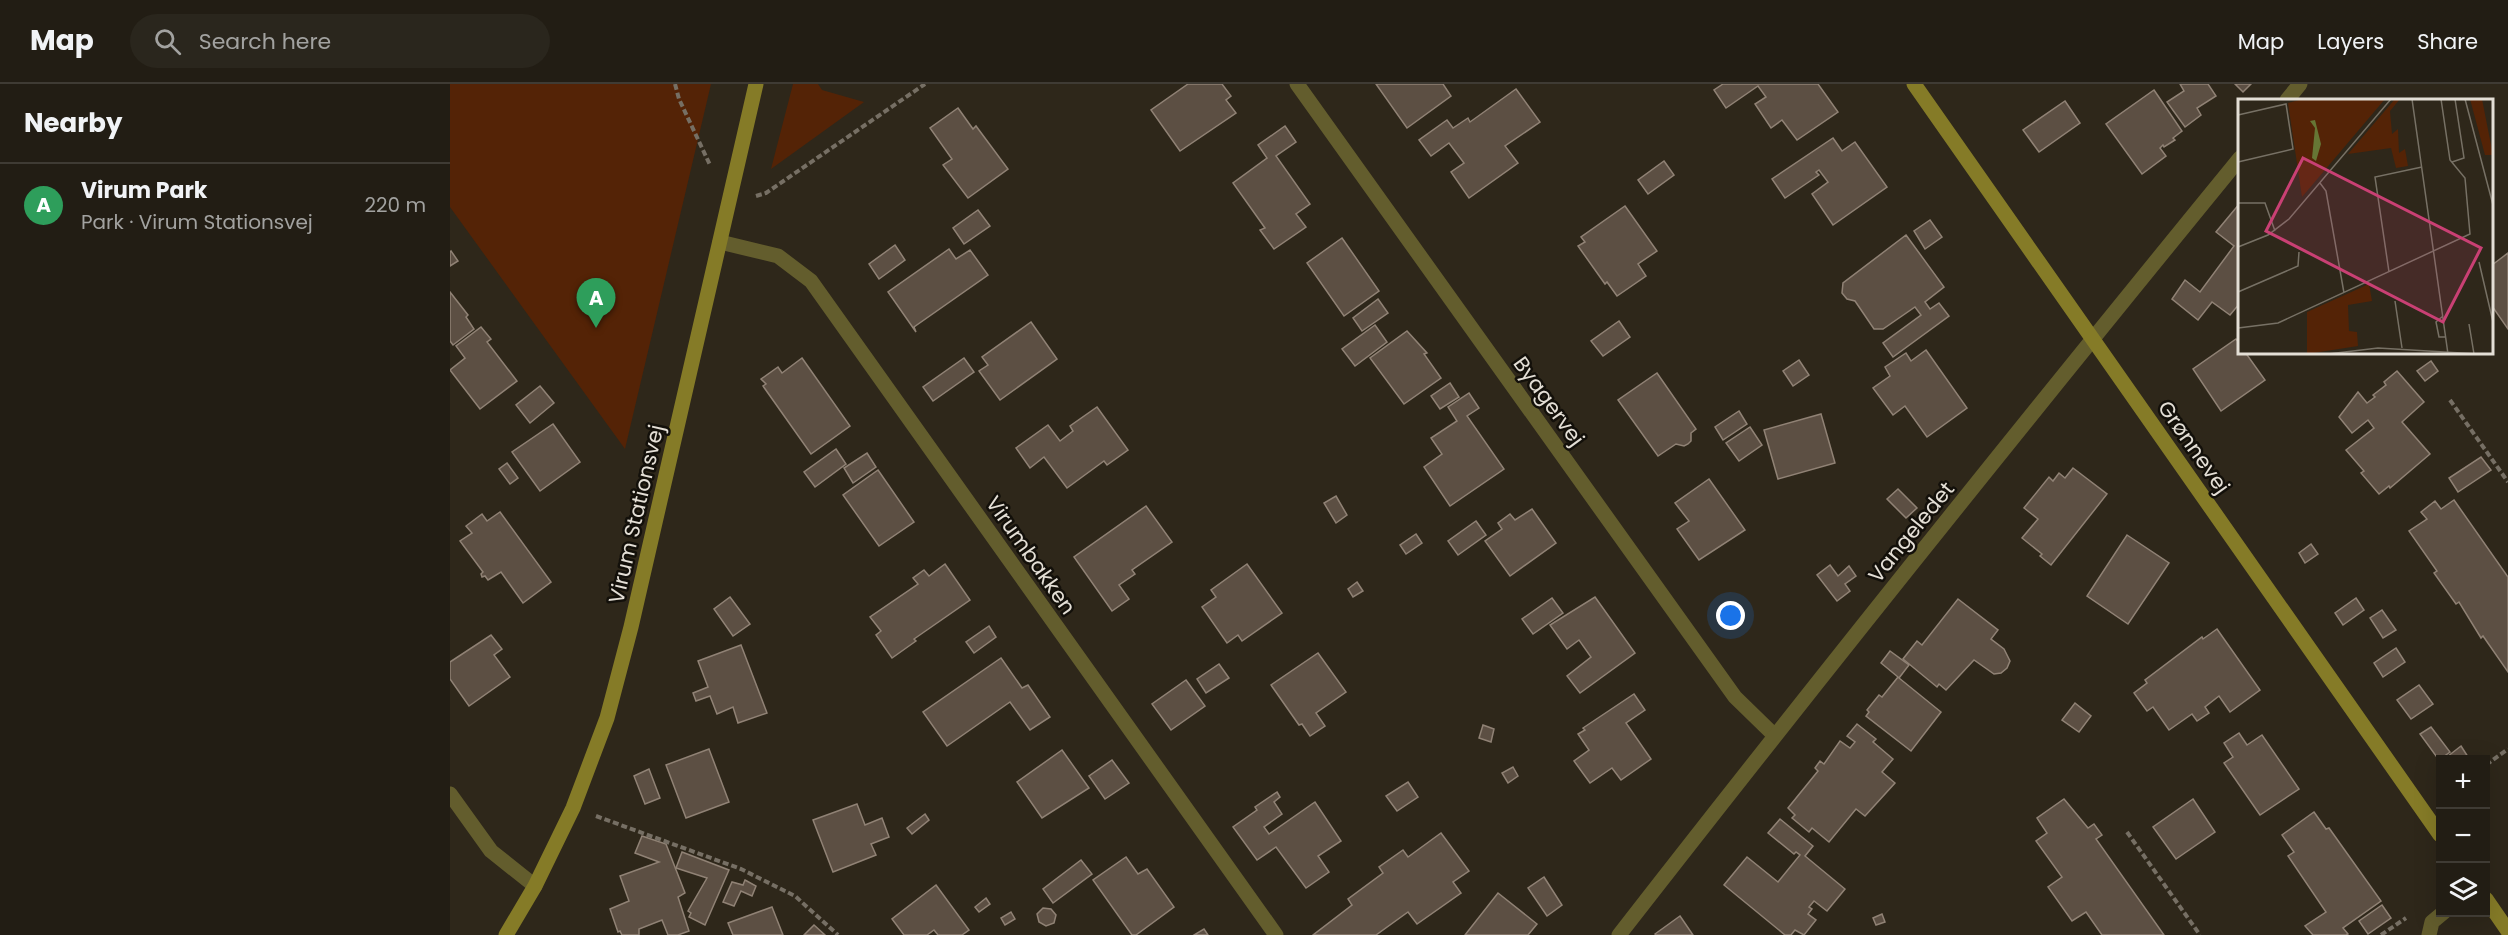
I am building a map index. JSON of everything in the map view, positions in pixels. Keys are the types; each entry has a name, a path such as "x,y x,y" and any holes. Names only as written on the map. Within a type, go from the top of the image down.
{"street":[{"name":"Virum Stationsvej","path":"506,935 535,886 573,808 607,718 632,627 720,242 727,202 756,84"},
{"name":"Byagervej","path":"1296,84 1735,697 1774,735"},
{"name":"Grønnevej","path":"1914,84 2436,829"},
{"path":"2288,99 2300,84"},
{"name":"Vangeledet","path":"1619,935 1774,735 2092,338 2238,160"},
{"name":"Virumbakken","path":"720,242 778,256 811,281 1276,935"},
{"path":"450,794 491,851 535,886"},
{"path":"2490,905 2508,931"},
{"path":"2429,935 2432,922 2438,917"}],"path":[{"path":"675,84 679,99 727,202 766,193 925,84"},
{"path":"2450,400 2508,482"},
{"path":"2490,762 2508,749"},
{"path":"573,808 741,869 795,896 838,935"},
{"path":"2127,832 2200,935"}],"shaded area":[{"path":"450,84 711,84 625,449 450,207"},
{"path":"793,84 818,84 822,90 864,102 771,169"}],"building":[{"path":"1188,84 1222,84 1231,96 1226,100 1236,113 1180,151 1151,110"},
{"path":"1376,84 1443,84 1451,96 1407,128"},
{"path":"1723,84 1818,84 1838,112 1797,140 1782,120 1771,128 1755,104 1766,97 1758,86 1726,108 1714,90"},
{"path":"2180,84 2208,84 2216,96 2197,108 2201,115 2185,127 2167,102 2184,91"},
{"path":"2235,84 2251,84 2243,92"},
{"path":"1516,89 1540,122 1505,146 1518,163 1469,198 1451,172 1464,163 1449,143 1431,156 1419,140 1447,120 1453,128 1468,118 1470,122"},
{"path":"2154,90 2182,131 2173,138 2175,140 2160,148 2166,156 2142,174 2106,124"},
{"path":"2065,101 2080,123 2039,152 2023,130"},
{"path":"958,108 973,129 976,126 1008,169 968,198 943,165 952,159 930,128"},
{"path":"1285,126 1296,142 1276,156 1310,204 1296,214 1306,227 1274,249 1260,230 1265,228 1233,183 1267,158 1258,145"},
{"path":"1833,138 1842,151 1855,142 1887,187 1833,225 1812,194 1828,182 1819,170 1816,172 1819,175 1785,198 1772,179"},
{"path":"1664,161 1674,175 1648,194 1638,180"},
{"path":"2238,205 2238,305 2230,315 2212,302 2198,320 2172,299 2185,280 2200,292 2234,246 2216,232"},
{"path":"1625,206 1657,251 1638,264 1646,276 1617,296 1607,282 1605,284 1578,246 1585,242 1581,237"},
{"path":"978,210 990,226 964,244 953,228"},
{"path":"1930,220 1942,237 1925,249 1914,231"},
{"path":"1906,235 1944,287 1925,302 1930,309 1939,303 1949,316 1893,357 1883,343 1921,315 1915,307 1883,329 1874,329 1855,301 1847,299 1842,293 1843,283"},
{"path":"1342,238 1379,291 1344,316 1307,263"},
{"path":"895,245 905,260 879,279 869,264"},
{"path":"949,249 956,259 970,250 988,275 914,327 916,332 888,292"},
{"path":"450,252 458,261 450,266"},
{"path":"2508,253 2508,329 2493,307 2493,264"},
{"path":"450,292 468,315 466,317 474,329 453,345 450,341"},
{"path":"1378,299 1388,313 1362,331 1353,318"},
{"path":"1619,321 1630,337 1603,356 1591,341"},
{"path":"1031,322 1057,359 1000,400 979,371 988,365 982,357"},
{"path":"1375,325 1387,342 1355,366 1342,349"},
{"path":"481,327 491,339 487,342 517,381 480,409 450,370 465,358 456,346"},
{"path":"1407,331 1427,353 1424,354 1441,378 1404,404 1370,358"},
{"path":"2236,339 2238,354 2246,354 2265,380 2221,411 2193,369"},
{"path":"1926,350 1967,408 1927,437 1905,406 1893,415 1873,388 1890,376 1885,367 1906,353 1911,361"},
{"path":"802,358 850,426 811,454 763,386 766,384 761,379 778,367 782,373"},
{"path":"964,358 974,372 933,401 923,387"},
{"path":"1799,360 1809,375 1793,386 1783,371"},
{"path":"2431,361 2438,371 2425,381 2417,371"},
{"path":"2397,371 2424,402 2402,422 2430,454 2390,488 2389,486 2379,494 2361,473 2364,471 2346,450 2374,428 2368,420 2352,433 2339,417 2358,392 2367,403 2386,385 2384,382"},
{"path":"1657,373 1696,429 1691,433 1691,441 1688,444 1684,446 1676,444 1658,456 1618,400"},
{"path":"1450,383 1459,397 1440,409 1431,396"},
{"path":"540,386 554,403 530,423 516,405"},
{"path":"1469,393 1479,408 1467,416 1504,469 1450,506 1424,467 1442,454 1431,438 1457,421 1448,407"},
{"path":"1097,407 1128,450 1107,465 1104,461 1067,488 1044,457 1030,468 1016,448 1048,425 1060,441 1073,431 1070,426"},
{"path":"1739,411 1747,424 1723,440 1715,427"},
{"path":"1821,414 1835,463 1778,479 1764,430"},
{"path":"553,424 580,462 540,491 512,452"},
{"path":"1750,427 1762,445 1739,461 1726,443"},
{"path":"836,449 846,464 815,487 804,472"},
{"path":"867,453 876,467 853,483 844,468"},
{"path":"2481,457 2491,470 2458,492 2449,478"},
{"path":"507,463 518,478 510,484 499,469"},
{"path":"2073,468 2107,494 2051,565 2040,556 2042,554 2022,538 2038,519 2024,508 2049,477 2053,481 2059,473 2065,478"},
{"path":"878,470 914,522 879,546 843,495"},
{"path":"1709,479 1745,530 1699,560 1677,529 1689,521 1675,503"},
{"path":"1898,489 1917,508 1906,518 1887,499"},
{"path":"1336,496 1347,515 1336,523 1324,503"},
{"path":"2454,500 2508,577 2508,672 2483,636 2481,638 2459,602 2456,604 2434,573 2437,571 2409,531 2427,519 2421,512 2435,501 2441,509"},
{"path":"1146,506 1172,542 1132,570 1135,574 1119,585 1129,599 1112,611 1074,557"},
{"path":"1532,509 1556,543 1510,576 1485,541 1502,529 1498,523 1510,514 1515,520"},
{"path":"500,512 551,582 523,603 501,572 488,580 485,576 482,577 483,572 460,541 472,533 466,526 482,514 487,521"},
{"path":"1476,521 1486,535 1458,555 1448,541"},
{"path":"1416,534 1422,543 1406,554 1400,545"},
{"path":"2127,535 2169,563 2128,624 2087,596"},
{"path":"2311,544 2318,554 2305,563 2299,553"},
{"path":"945,564 970,600 914,639 916,641 892,658 876,635 881,631 870,617 918,584 913,578 924,570 929,576"},
{"path":"1247,564 1282,613 1242,641 1238,635 1227,643 1202,607 1216,597 1211,590"},
{"path":"1830,565 1838,576 1849,566 1856,576 1845,584 1850,591 1837,601 1817,575"},
{"path":"1357,582 1363,591 1353,597 1348,589"},
{"path":"730,597 750,624 733,636 714,609"},
{"path":"1595,597 1635,653 1580,693 1567,676 1591,657 1579,640 1567,649 1550,625"},
{"path":"1552,598 1563,613 1533,634 1522,619"},
{"path":"2356,598 2364,610 2343,625 2335,613"},
{"path":"1958,599 1998,630 1991,639 2004,649 2010,661 2001,673 1994,674 1974,660 1946,690 1939,684 1937,687 1903,659 1917,641 1922,645"},
{"path":"2382,610 2396,630 2383,638 2370,618"},
{"path":"989,626 996,637 974,653 966,642"},
{"path":"2217,629 2260,690 2230,712 2219,696 2205,707 2209,713 2197,721 2192,714 2169,730 2153,707 2147,711 2134,693 2147,683 2145,680 2202,637 2203,639"},
{"path":"491,635 502,649 494,655 510,677 469,706 450,679 450,662"},
{"path":"741,645 767,713 738,723 733,707 717,714 710,696 696,701 693,693 708,687 698,661"},
{"path":"2396,648 2405,662 2383,677 2374,663"},
{"path":"1890,651 1909,665 1899,678 1941,712 1911,751 1866,716 1869,712 1867,710 1879,695 1882,697 1898,677 1881,663"},
{"path":"1318,653 1346,692 1316,713 1325,726 1310,736 1302,724 1299,725 1271,685"},
{"path":"1001,658 1022,688 1028,685 1050,717 1030,730 1010,702 947,746 923,712"},
{"path":"1219,664 1229,678 1206,693 1197,679"},
{"path":"1186,680 1205,706 1171,730 1152,704"},
{"path":"2419,685 2433,704 2411,719 2397,700"},
{"path":"1634,694 1645,710 1626,723 1651,759 1621,780 1612,768 1590,783 1574,761 1589,750 1578,734 1585,730 1583,728"},
{"path":"2075,703 2091,716 2079,732 2062,720"},
{"path":"1857,724 1876,739 1873,742 1893,759 1882,772 1895,783 1865,816 1856,809 1829,842 1812,828 1809,832 1792,818 1795,815 1788,808 1818,771 1815,768 1820,761 1824,764 1840,741 1850,748 1855,742 1847,736"},
{"path":"1483,725 1494,729 1491,742 1479,738"},
{"path":"2431,727 2450,752 2436,756 2420,734"},
{"path":"2239,733 2247,745 2262,735 2299,789 2260,815 2224,763 2233,757 2224,743"},
{"path":"2461,746 2467,755 2449,755"},
{"path":"709,749 729,802 686,818 666,765"},
{"path":"1062,750 1089,788 1042,818 1017,782"},
{"path":"1112,760 1129,783 1105,799 1089,776"},
{"path":"1513,767 1518,776 1508,783 1502,773"},
{"path":"649,769 660,798 645,804 634,776"},
{"path":"1408,782 1418,797 1397,811 1386,796"},
{"path":"1277,792 1280,797 1274,802 1282,814 1264,827 1269,834 1315,802 1341,841 1318,856 1329,872 1306,888 1276,847 1257,860 1233,827 1257,810 1255,807"},
{"path":"2064,799 2088,828 2094,824 2102,835 2096,839 2164,935 2102,935 2086,912 2072,921 2048,887 2062,877 2036,841 2047,833 2037,818"},
{"path":"2193,799 2215,832 2176,859 2153,827"},
{"path":"857,804 865,825 882,818 889,837 871,844 876,855 833,872 813,820"},
{"path":"2314,812 2326,829 2329,828 2381,901 2343,928 2348,934 2346,935 2313,935 2305,926 2326,912 2288,856 2294,852 2282,835"},
{"path":"925,814 929,820 912,834 907,828"},
{"path":"1780,819 1813,846 1805,856 1845,889 1827,911 1814,901 1809,907 1812,909 1808,914 1816,920 1804,935 1795,930 1791,935 1785,935 1724,885 1747,857 1778,882 1800,855 1796,852 1794,854 1768,833"},
{"path":"1441,833 1469,871 1453,882 1461,893 1417,924 1408,912 1376,935 1313,935 1352,905 1348,899 1383,873 1379,867 1403,850 1408,857"},
{"path":"642,836 666,844 685,893 678,897 689,931 678,935 668,935 662,920 639,929 639,935 622,935 620,931 618,932 610,909 629,901 620,876 659,862 635,853"},
{"path":"682,852 729,870 705,925 689,917 691,913 688,911 707,878 676,868"},
{"path":"1126,857 1138,874 1147,869 1174,907 1136,935 1132,935 1093,880"},
{"path":"1081,860 1092,874 1053,903 1043,889"},
{"path":"1544,877 1562,905 1547,916 1528,888"},
{"path":"745,880 756,886 752,896 741,891 734,906 723,902 732,882 743,885"},
{"path":"936,885 969,930 962,935 938,935 934,930 927,935 904,935 892,919"},
{"path":"1498,893 1537,924 1528,935 1465,935"},
{"path":"986,898 990,904 979,912 975,907"},
{"path":"2382,905 2391,918 2368,934 2359,921"},
{"path":"772,907 783,935 733,935 728,923"},
{"path":"1043,908 1051,909 1056,915 1054,923 1046,926 1039,922 1037,914"},
{"path":"1011,912 1015,919 1005,925 1001,918"},
{"path":"1882,914 1885,922 1876,925 1873,918"},
{"path":"1680,916 1693,935 1655,934"},
{"path":"814,925 825,935 804,935"},
{"path":"1204,929 1208,935 1194,935"}],"place":[{"name":"Virum Park","path":"596,328"}]}
